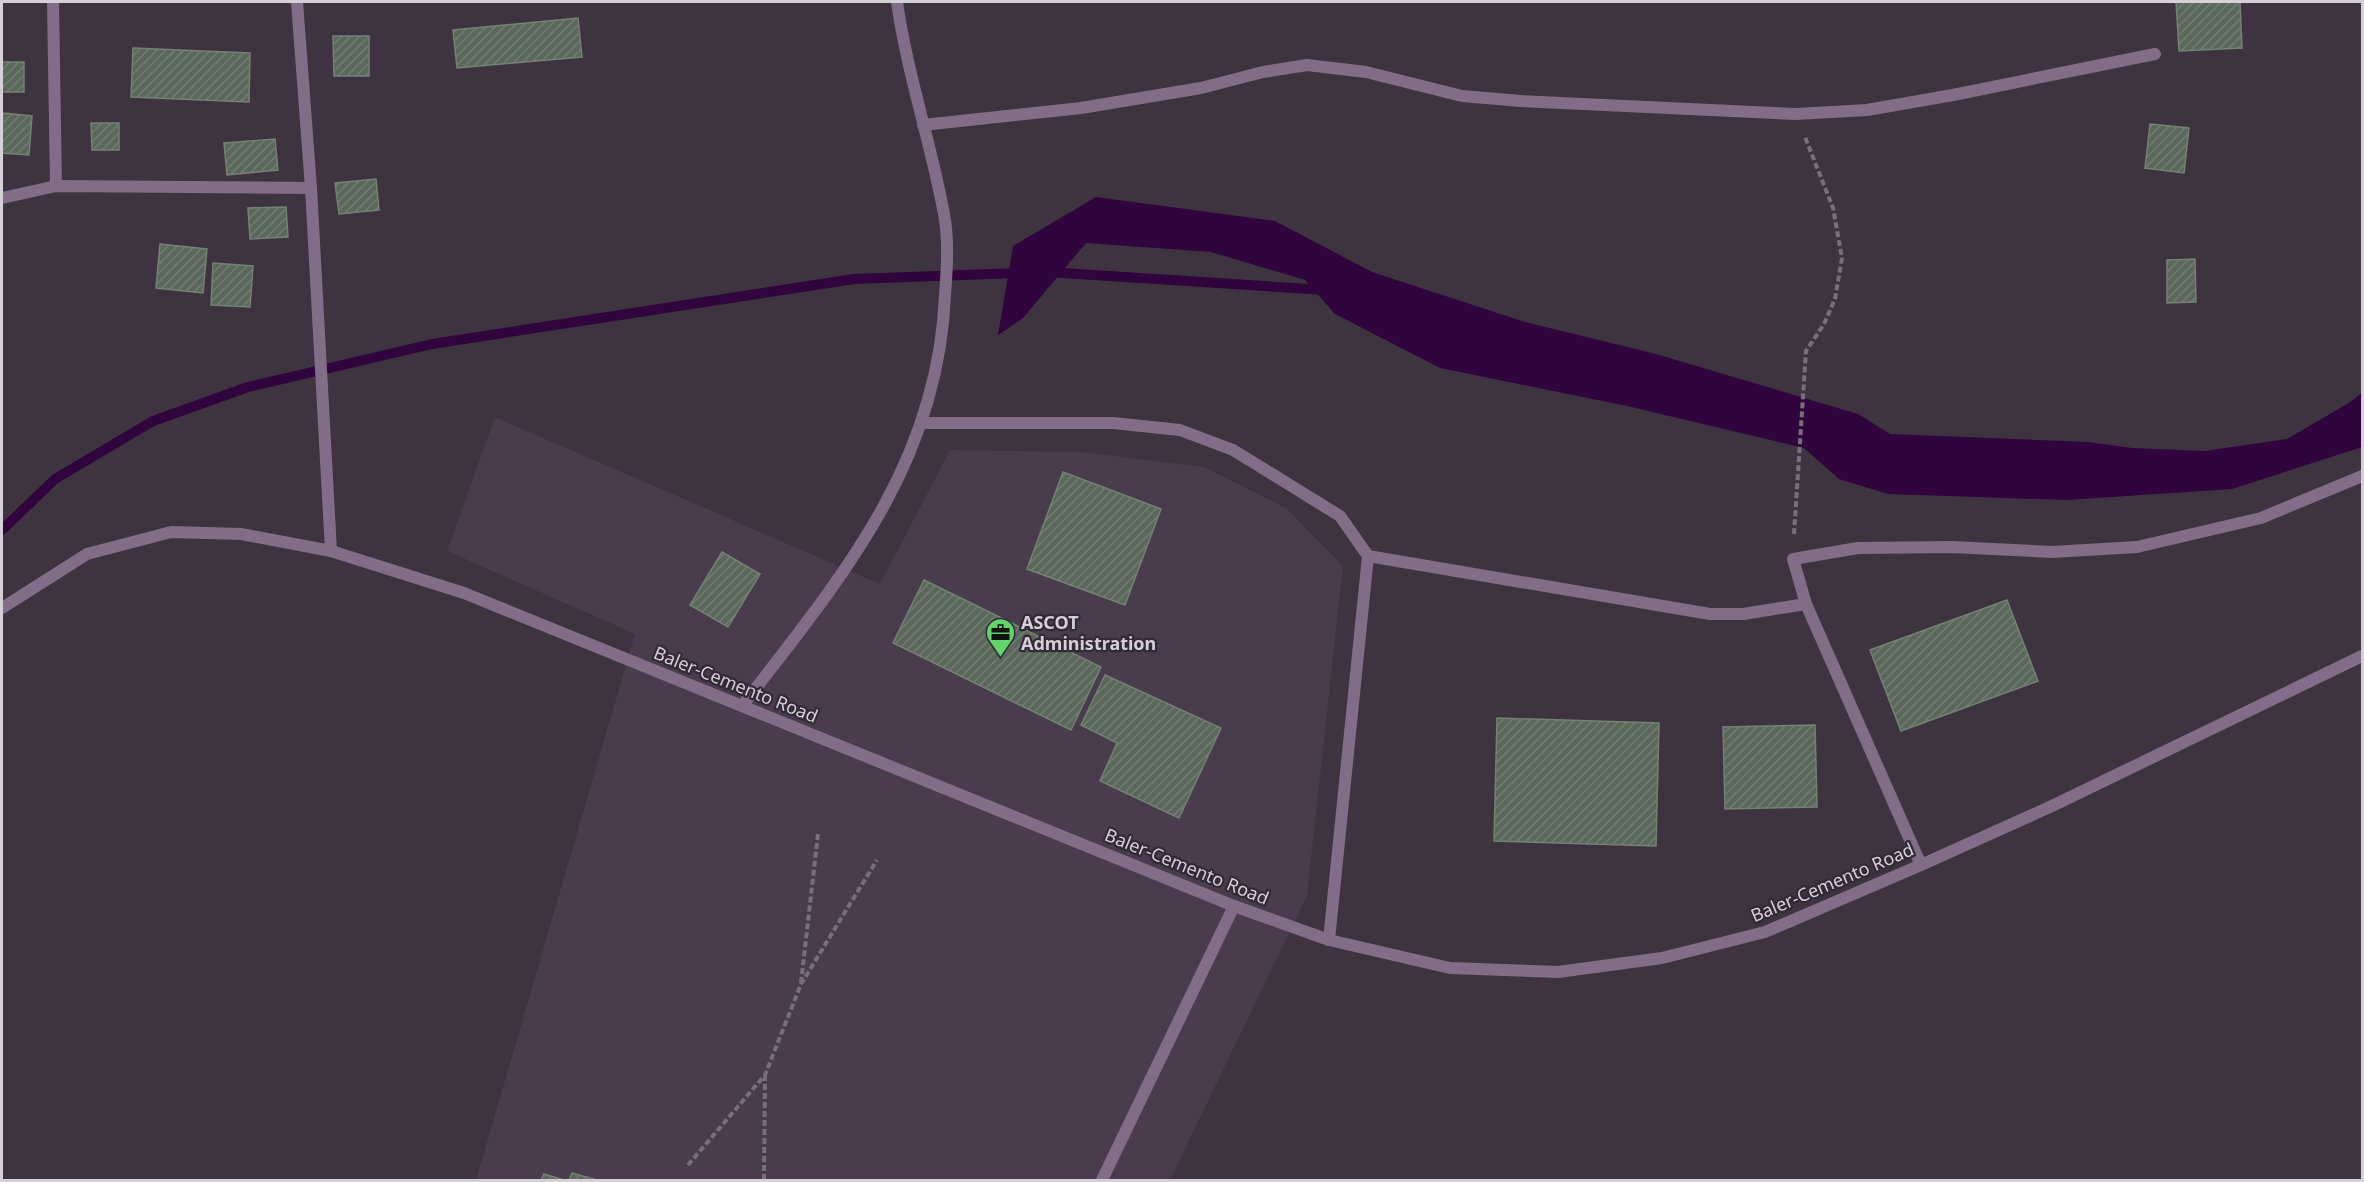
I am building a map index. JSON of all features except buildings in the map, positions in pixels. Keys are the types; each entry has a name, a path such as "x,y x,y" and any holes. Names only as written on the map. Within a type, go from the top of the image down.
{"street":[{"path":"53,2 56,186"},
{"path":"297,2 311,188 331,551"},
{"path":"742,706 840,579 904,469 922,423 936,373 944,324 947,254 944,215 901,33 897,2"},
{"path":"923,125 1092,106 1201,88 1263,72 1307,65 1366,72 1462,96 1521,101 1796,114 1867,110 2155,54"},
{"path":"2,198 56,186 311,188"},
{"path":"922,423 1113,423 1180,430 1233,450 1340,516 1368,556 1329,940"},
{"path":"1921,865 1806,604 1793,559 1858,548 1952,547 2052,552 2137,547 2261,518 2362,476"},
{"name":"Baler-Cemento Road","path":"2,608 87,554 171,532 242,534 331,551 464,593 1234,906 1329,940 1450,968 1558,972 1662,958 1765,932 2052,806 2362,656"},
{"path":"1368,556 1710,614 1743,614 1806,604"},
{"path":"1102,1180 1234,906"}],"path":[{"path":"1793,559 1806,351 1824,324 1835,299 1842,258 1833,208 1796,114"},
{"path":"801,984 818,834"},
{"path":"688,1165 765,1075 801,984 877,860"},
{"path":"764,1180 765,1075"}],"shaded area":[{"path":"1096,197 1275,221 1372,272 1525,322 1656,354 1858,414 1890,434 2088,442 2132,448 2204,451 2287,439 2362,393 2362,447 2232,489 2066,500 1888,494 1839,479 1804,448 1627,406 1440,368 1335,314 1305,280 1211,252 1086,243 1023,318 998,335 1013,246"},
{"path":"495,417 880,584 950,450 1081,452 1204,467 1286,508 1343,566 1307,896 1170,1180 476,1180 635,634 447,551"}],"waterway":[{"path":"1047,272 1325,290"},
{"path":"2,530 55,479 153,421 248,387 432,344 854,279 1020,273"}],"place":[{"name":"ASCOT Administration","path":"1000,658"}]}
